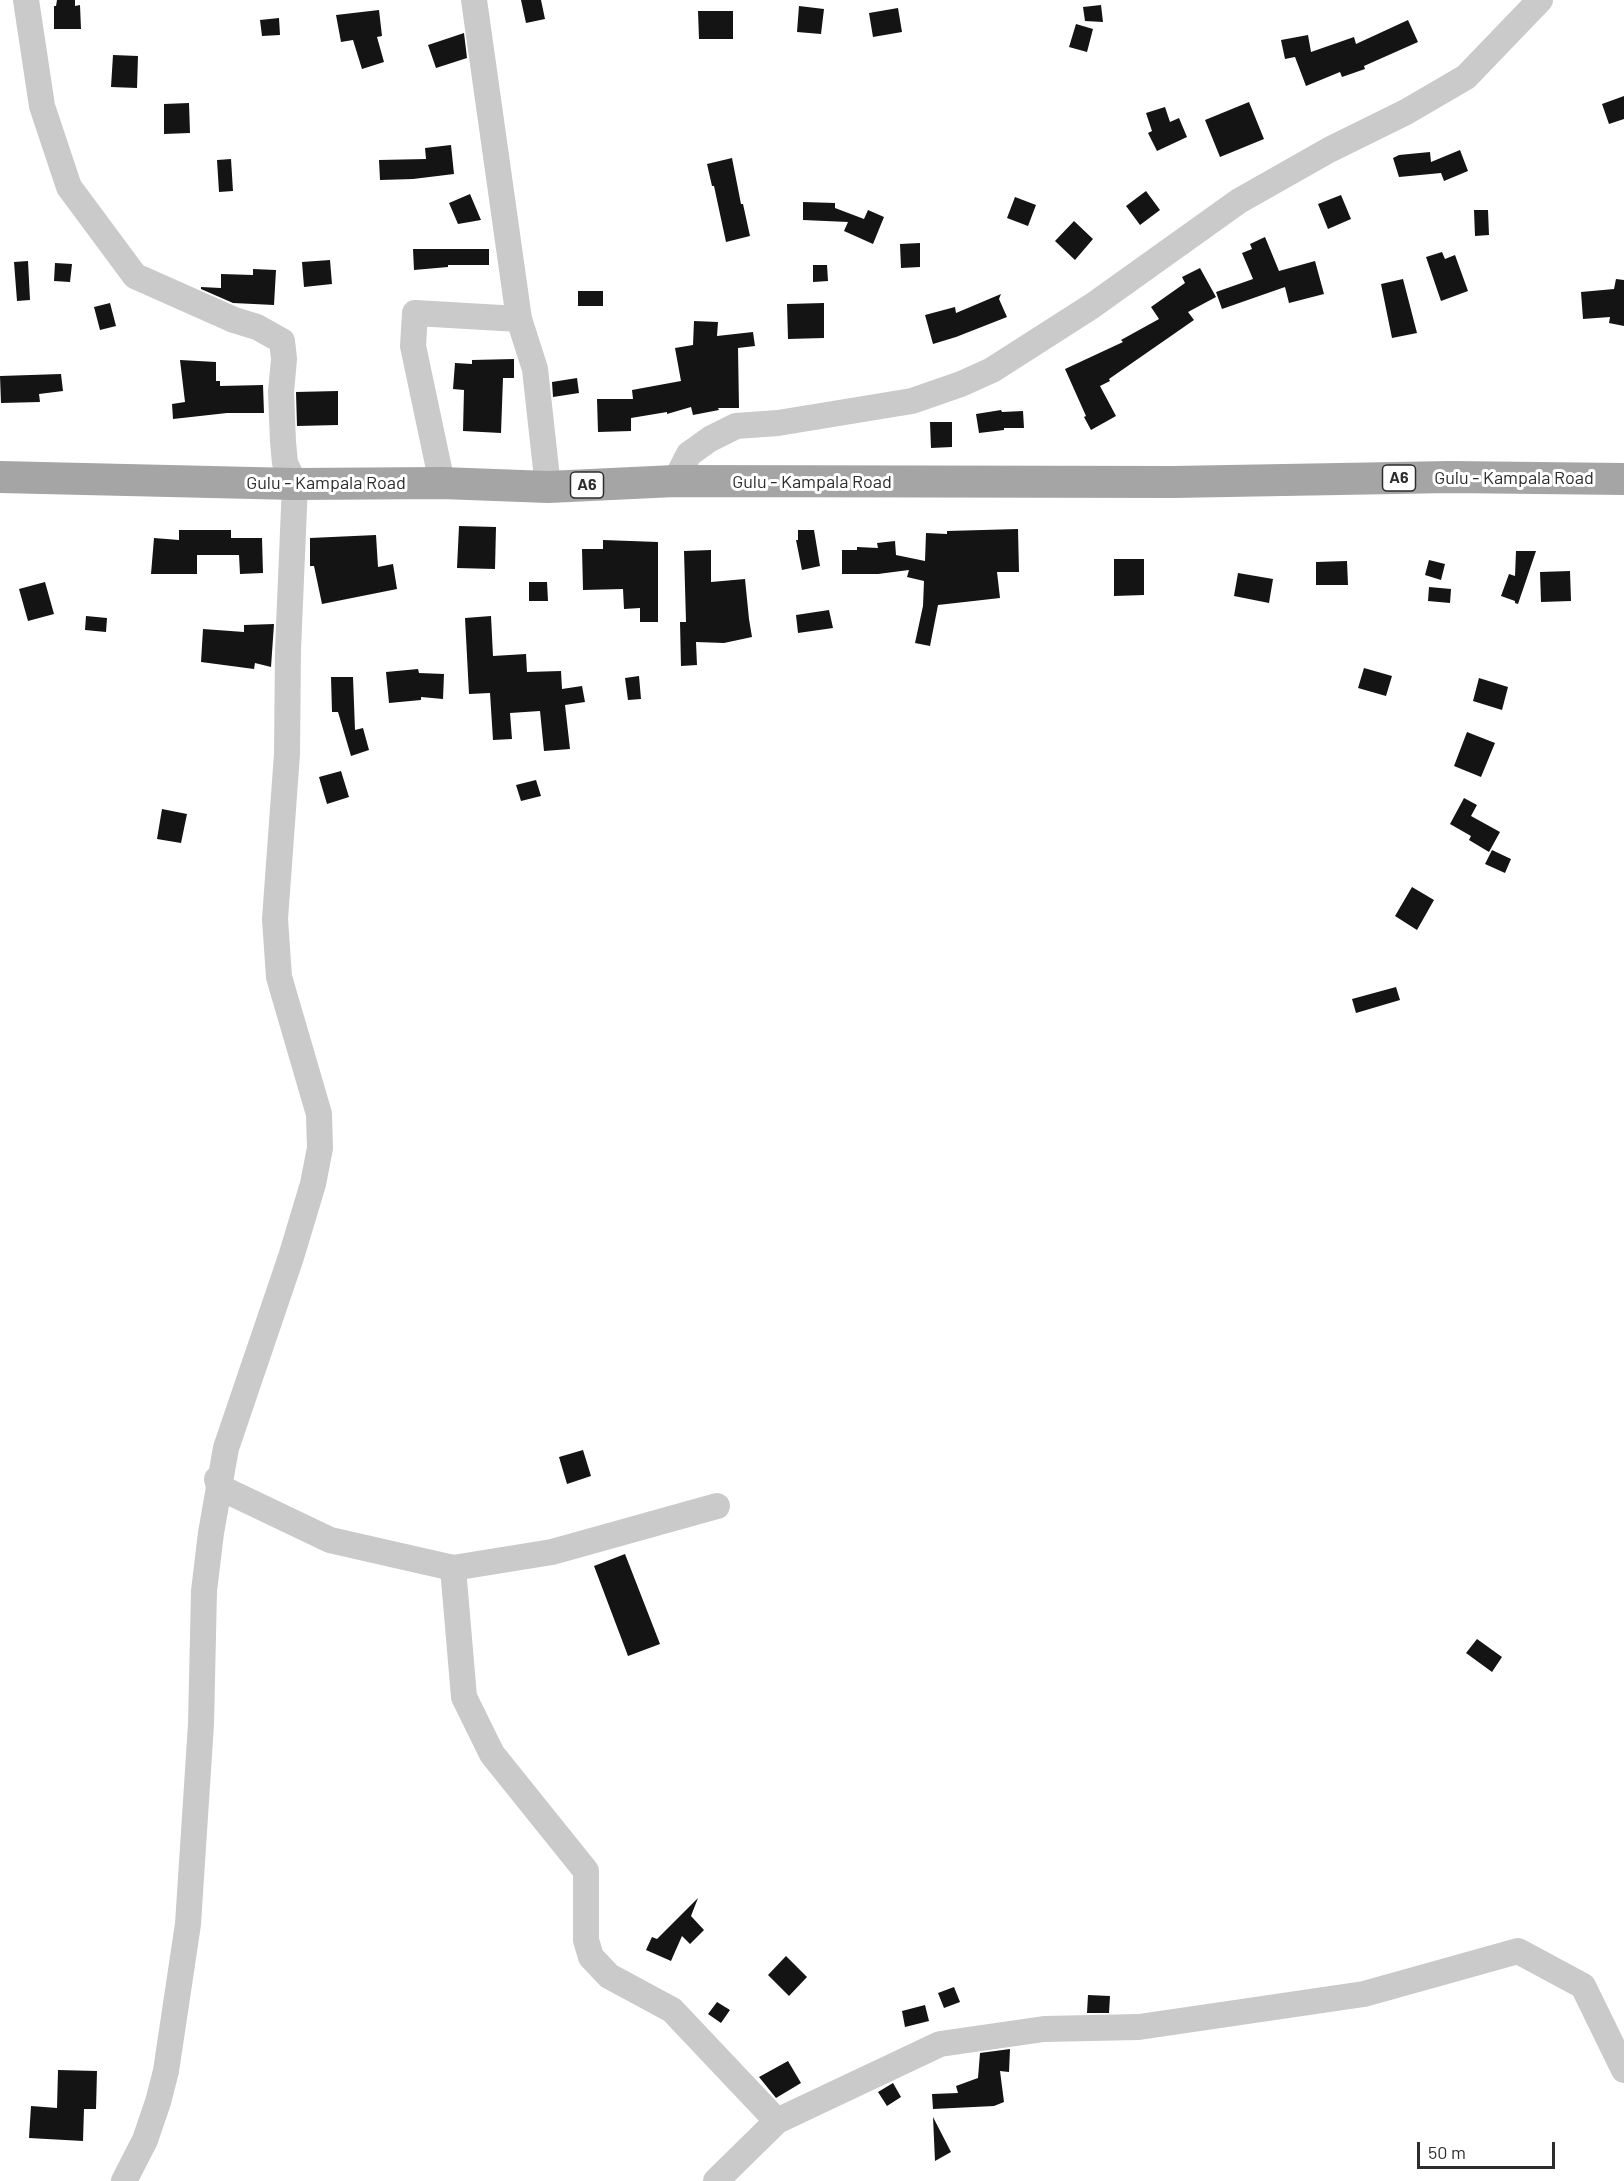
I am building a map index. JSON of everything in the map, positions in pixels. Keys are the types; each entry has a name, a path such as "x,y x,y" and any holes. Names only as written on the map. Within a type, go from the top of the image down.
{"main road":[{"name":"Gulu - Kampala Road","path":"0,477 294,484 442,483 548,487 675,481 1173,482 1450,477 1624,479"}],"street":[{"path":"26,0 42,106 69,188 135,276 234,320 257,327 282,341 284,359 281,392 283,442 285,463 294,484 287,754 275,919 279,977 319,1114 320,1148 313,1184 291,1257 225,1448 218,1483 204,1591 201,1725 188,1924 166,2071 145,2140 124,2181"},
{"path":"474,0 519,319 535,369 548,487"},
{"path":"675,481 689,454 710,439 736,426 778,423 912,401 961,384 992,370 1092,306 1239,201 1329,150 1406,112 1466,77 1540,0"},
{"path":"442,483 413,346 415,313 519,319"},
{"path":"218,1483 330,1539 453,1568 552,1552 717,1506"},
{"path":"453,1568 464,1697 492,1754 586,1870 586,1940 591,1957 609,1976 672,2010 777,2121"},
{"path":"716,2181 777,2121 940,2044 1044,2029 1139,2027 1364,1994 1518,1951 1583,1986 1624,2070"}],"building":[{"path":"57,0 75,0 75,6 80,5 81,29 54,29 54,6"},
{"path":"521,0 541,0 545,19 526,23"},
{"path":"1101,5 1103,22 1085,21 1083,7"},
{"path":"799,6 824,9 821,34 797,32"},
{"path":"898,8 902,32 873,37 869,13"},
{"path":"379,10 382,36 377,37 384,62 362,69 353,40 341,42 336,15"},
{"path":"698,11 733,11 733,39 699,39"},
{"path":"279,18 280,35 262,36 260,20"},
{"path":"1408,20 1418,42 1364,66 1365,69 1342,77 1340,72 1306,86 1295,57 1285,59 1281,40 1308,35 1311,52 1354,37 1356,44"},
{"path":"1076,24 1093,29 1087,52 1069,47"},
{"path":"464,33 467,58 436,68 428,45"},
{"path":"113,55 138,56 137,88 111,87"},
{"path":"1624,96 1624,119 1609,124 1602,104"},
{"path":"1249,102 1264,139 1220,157 1205,120"},
{"path":"189,103 190,133 164,134 164,104"},
{"path":"1165,107 1170,122 1179,118 1187,137 1157,151 1148,133 1152,131 1146,113"},
{"path":"451,145 454,174 380,180 379,160 426,159 425,148"},
{"path":"1460,150 1468,171 1444,181 1441,173 1399,177 1393,158 1399,155 1430,152 1431,162"},
{"path":"732,158 750,236 726,242 707,164"},
{"path":"231,159 233,191 219,192 217,160"},
{"path":"1146,191 1160,210 1140,225 1126,206"},
{"path":"470,194 481,220 458,224 449,203"},
{"path":"1341,195 1351,219 1328,229 1318,204"},
{"path":"1015,197 1036,205 1028,226 1007,218"},
{"path":"803,202 835,203 835,208 864,219 868,210 884,217 873,244 844,231 848,222 803,220"},
{"path":"1474,210 1488,210 1489,235 1475,236"},
{"path":"1074,221 1093,239 1075,260 1055,241"},
{"path":"1265,237 1279,271 1315,261 1324,294 1289,303 1285,287 1222,309 1216,292 1253,279 1242,253 1252,249 1250,244"},
{"path":"920,243 920,267 901,268 900,244"},
{"path":"413,249 489,249 489,265 448,265 448,267 414,270"},
{"path":"1442,252 1445,259 1455,255 1468,291 1441,301 1426,257"},
{"path":"330,260 332,284 304,287 302,262"},
{"path":"28,261 30,300 17,301 14,262"},
{"path":"55,263 72,264 70,282 54,281"},
{"path":"813,265 827,265 828,281 813,282"},
{"path":"1200,268 1216,297 1188,312 1194,320 1100,386 1116,416 1091,430 1065,369 1123,342 1121,340 1159,319 1151,307 1185,283 1182,277"},
{"path":"253,269 276,270 274,305 233,303 201,289 201,287 221,288 221,274 253,275"},
{"path":"1403,279 1417,333 1392,338 1381,284"},
{"path":"1616,279 1624,280 1624,326 1609,323 1610,317 1583,319 1581,292 1614,289"},
{"path":"578,291 603,291 603,306 578,306"},
{"path":"1001,294 999,299 1007,317 933,344 925,315 955,307 956,313"},
{"path":"110,303 116,326 100,330 94,307"},
{"path":"824,303 824,338 788,339 787,304"},
{"path":"694,321 718,322 717,336 753,332 755,346 738,348 739,408 718,408 719,410 693,415 691,407 667,414 667,412 631,418 631,431 598,432 597,399 633,399 632,390 681,381 675,348 693,345"},
{"path":"514,359 514,378 503,378 501,433 463,431 464,390 453,389 455,363 472,364 472,360"},
{"path":"180,360 216,362 216,381 220,381 220,386 263,385 264,413 227,413 173,419 172,404 185,402"},
{"path":"61,374 63,391 39,394 40,402 1,403 0,376"},
{"path":"577,378 579,393 553,397 552,382"},
{"path":"338,391 338,425 297,426 296,392"},
{"path":"1001,410 1002,412 1023,411 1024,428 1004,428 1004,430 979,433 976,414"},
{"path":"930,422 952,422 952,447 931,448"},
{"path":"459,526 496,527 495,569 457,568"},
{"path":"1018,529 1019,572 997,572 1000,598 938,605 930,646 915,643 923,606 924,581 907,577 909,570 878,574 842,574 842,550 857,550 857,547 878,548 877,543 895,541 896,555 925,561 926,533 947,534 947,531"},
{"path":"179,530 231,530 231,538 262,538 263,573 240,574 239,555 197,555 197,574 151,574 154,538 179,540"},
{"path":"798,530 814,530 820,566 802,570 796,540 798,540"},
{"path":"376,535 378,567 393,564 397,589 322,604 314,566 310,566 310,538"},
{"path":"603,540 658,542 658,622 640,622 640,608 624,609 623,589 583,590 582,549 603,549"},
{"path":"711,550 711,582 745,579 752,637 724,643 696,642 697,665 681,666 680,622 686,622 684,551"},
{"path":"1516,551 1536,551 1518,604 1501,596 1509,574 1515,576"},
{"path":"1114,559 1144,559 1144,595 1114,596"},
{"path":"1429,560 1445,564 1441,580 1425,575"},
{"path":"1347,561 1348,585 1316,585 1316,562"},
{"path":"1570,571 1571,601 1541,602 1540,572"},
{"path":"1238,573 1273,579 1269,603 1234,596"},
{"path":"45,582 54,614 28,621 19,589"},
{"path":"529,582 547,582 548,601 529,601"},
{"path":"1429,587 1451,589 1450,603 1428,601"},
{"path":"829,610 833,628 798,633 796,615"},
{"path":"86,616 107,618 106,632 85,630"},
{"path":"491,616 493,656 526,654 527,672 561,671 562,689 582,686 585,702 565,705 570,749 544,751 540,711 510,713 512,739 493,740 490,693 469,694 465,618"},
{"path":"274,624 271,667 255,663 254,669 201,662 203,629 244,632 244,625"},
{"path":"1364,668 1392,676 1386,696 1358,688"},
{"path":"418,669 419,673 444,674 443,699 421,697 421,700 389,703 386,672"},
{"path":"639,676 641,699 628,700 625,678"},
{"path":"331,677 353,677 355,730 363,728 369,750 351,756 338,712 332,712"},
{"path":"1479,678 1508,687 1502,710 1473,701"},
{"path":"1467,732 1495,743 1481,777 1454,766"},
{"path":"341,771 349,797 327,804 319,777"},
{"path":"536,780 541,796 521,801 516,785"},
{"path":"1464,798 1477,805 1471,816 1500,832 1489,852 1469,840 1471,836 1450,824"},
{"path":"162,809 187,814 181,843 157,839"},
{"path":"1492,850 1511,859 1505,873 1485,864"},
{"path":"1412,887 1434,900 1417,930 1395,916"},
{"path":"1396,987 1400,1000 1356,1013 1352,999"},
{"path":"583,1450 591,1476 567,1484 559,1457"},
{"path":"625,1554 660,1644 628,1656 594,1566"},
{"path":"1477,1639 1502,1657 1492,1672 1466,1653"},
{"path":"698,1898 691,1916 704,1930 690,1944 682,1936 671,1961 646,1950 652,1937 657,1939"},
{"path":"786,1956 807,1977 789,1996 768,1975"},
{"path":"954,1987 960,2002 944,2008 938,1993"},
{"path":"1088,1995 1110,1996 1109,2013 1087,2013"},
{"path":"717,2002 730,2010 721,2023 708,2014"},
{"path":"925,2005 929,2021 905,2027 902,2011"},
{"path":"1010,2049 1009,2072 1000,2071 1004,2102 994,2106 933,2109 932,2094 958,2093 956,2086 978,2078 980,2053"},
{"path":"788,2061 801,2083 776,2098 759,2077"},
{"path":"58,2070 97,2071 96,2109 84,2109 83,2141 29,2138 31,2106 57,2108"},
{"path":"893,2083 901,2097 887,2106 878,2092"},
{"path":"933,2117 951,2152 935,2161"}]}
